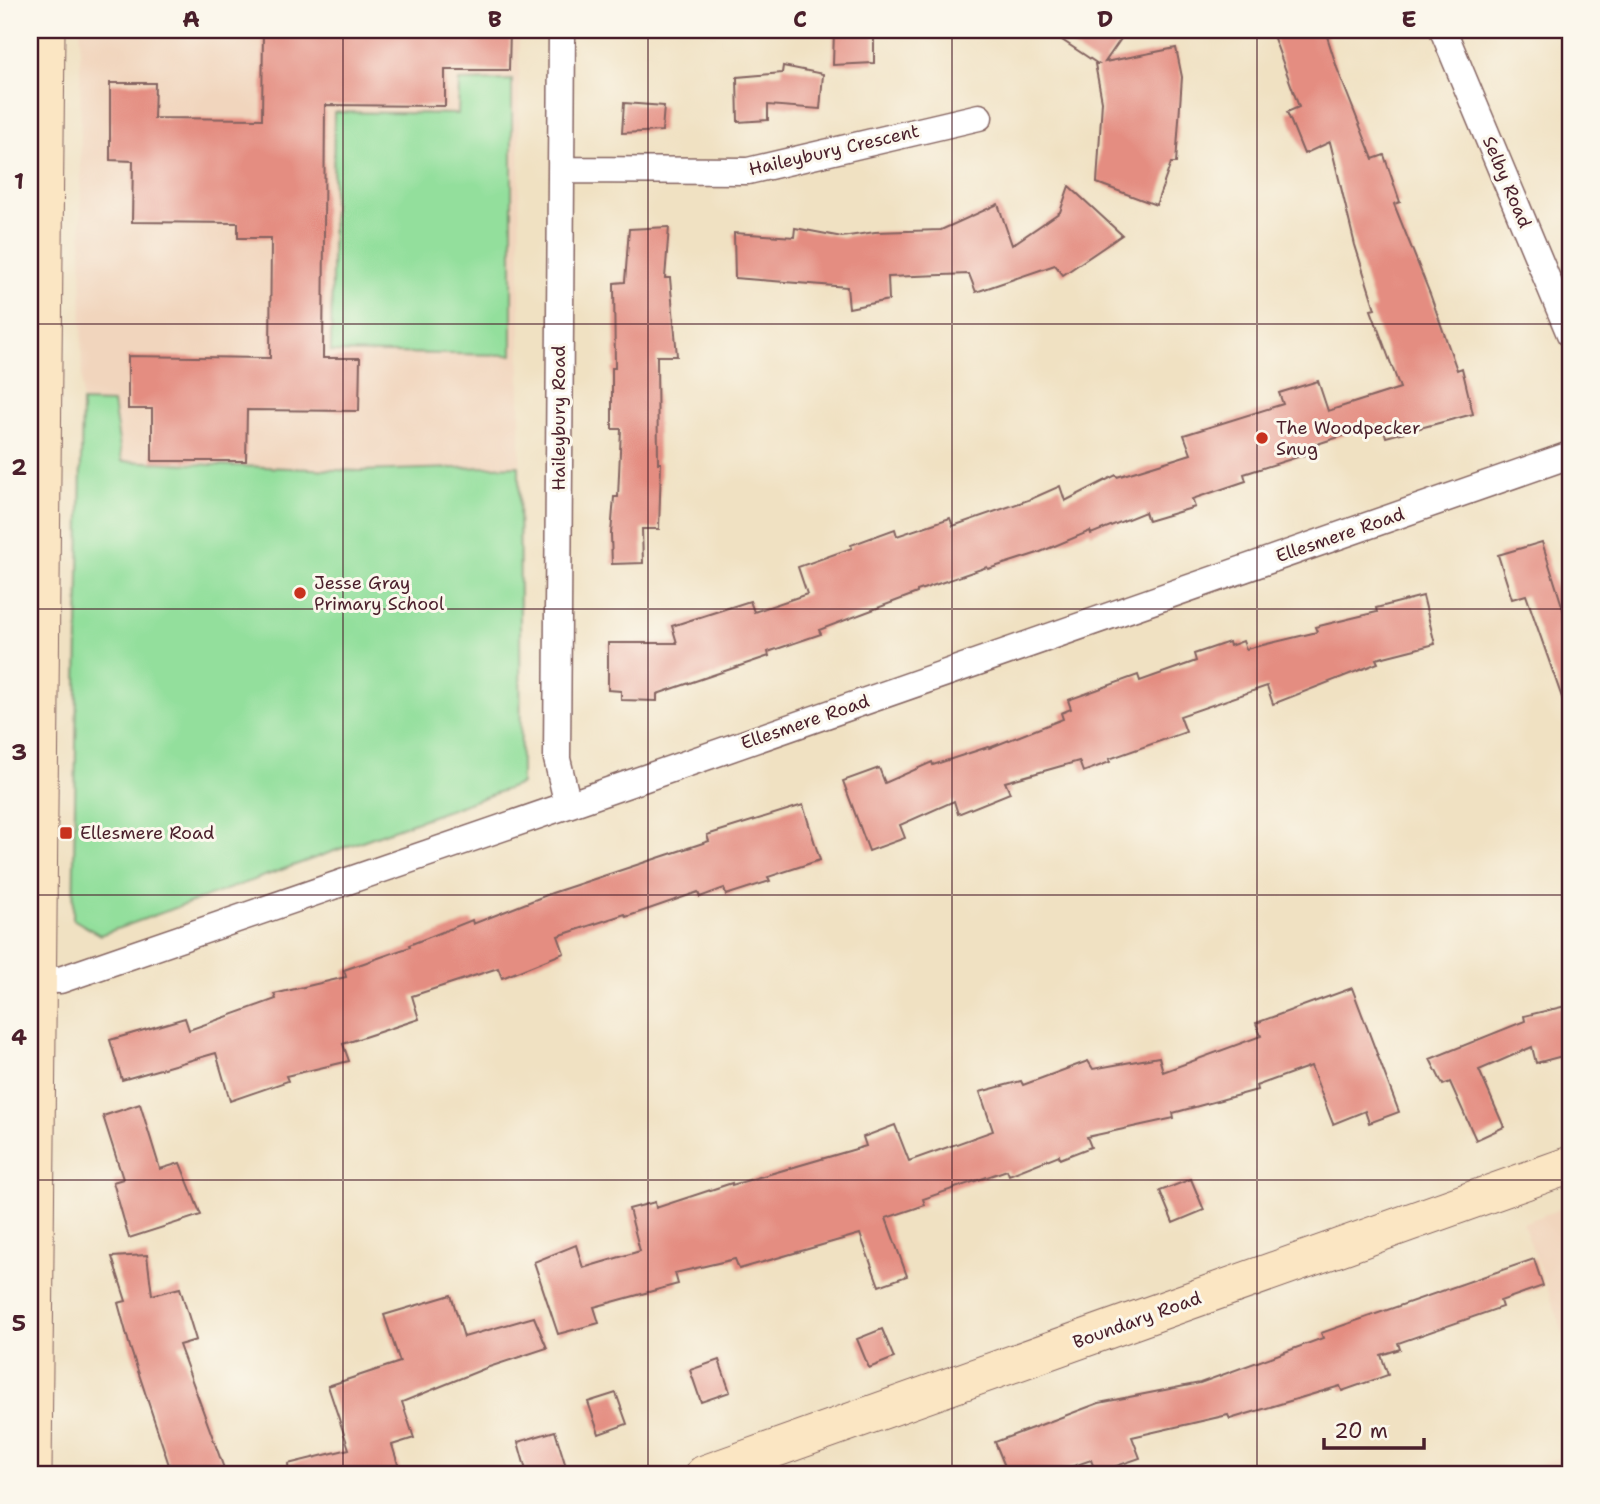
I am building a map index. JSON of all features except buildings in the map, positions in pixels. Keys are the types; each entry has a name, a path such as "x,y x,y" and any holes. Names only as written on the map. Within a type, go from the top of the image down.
{"street":[{"path":"33,1474 46,30"},
{"name":"Haileybury Road","path":"562,30 557,759 568,805"},
{"name":"Selby Road","path":"1443,30 1570,334"},
{"name":"Haileybury Crescent","path":"561,170 748,172 979,117"},
{"name":"Ellesmere Road","path":"38,979 60,980 1570,455"},
{"name":"Boundary Road","path":"704,1474 1570,1165"}],"shaded area":[{"name":"Jesse Gray Primary School","path":"80,30 519,30 521,784 100,935 73,919 82,402"},
{"path":"1570,1205 1570,1351 1523,1223"},
{"path":"1570,1454 1570,1474 1511,1474"}],"green space":[{"path":"512,80 512,355 331,352 334,112 458,114 459,81"},
{"path":"82,402 113,403 122,461 360,471 519,466 521,784 100,935 73,919"}],"place":[{"name":"The Woodpecker Snug","path":"1262,438"},
{"name":"Jesse Gray Primary School","path":"300,593"},
{"name":"Ellesmere Road","path":"66,833"}]}
